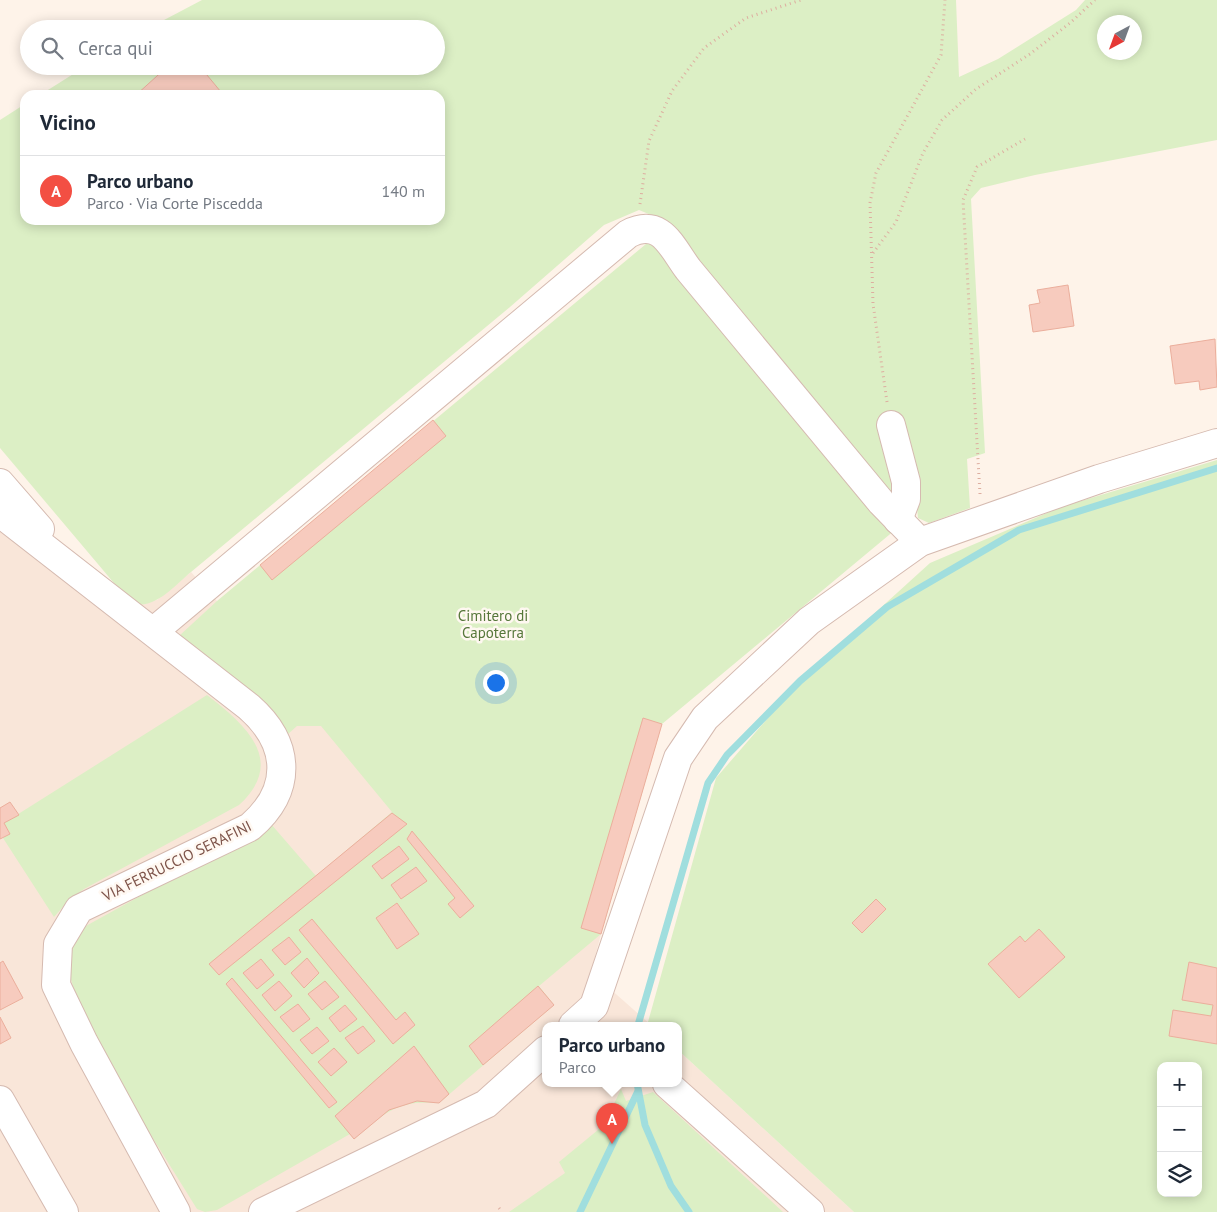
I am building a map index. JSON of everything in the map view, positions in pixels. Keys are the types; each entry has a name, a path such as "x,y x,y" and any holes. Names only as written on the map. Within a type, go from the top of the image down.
{"street":[{"path":"154,631 628,234 637,229 650,228 663,234 688,269 881,502 920,542"},
{"path":"891,425 906,482 906,499 898,520"},
{"path":"576,1022 594,1006 678,758 705,718 808,621 920,542 1099,479 1217,443"},
{"path":"0,482 77,572"},
{"name":"VIA FERRUCCIO SERAFINI","path":"0,513 154,631 264,720 274,735 280,752 282,770 279,788 273,803 263,816 250,827 79,909 58,944 56,985 84,1043 176,1212"},
{"path":"263,1212 486,1104 542,1054"},
{"path":"670,1087 810,1212"},
{"path":"0,1100 64,1212"}],"path":[{"path":"637,229 649,141 672,91 704,48 746,18 802,0"},
{"path":"891,425 881,373 873,304 870,203 876,173 941,54 945,0"},
{"path":"872,254 896,222 923,153 942,120 976,89 1030,54 1070,23 1095,0"},
{"path":"982,520 962,200 977,167 1025,139"},
{"path":"499,1208 502,1212"}],"shaded area":[{"path":"0,497 132,602 157,600 191,572 217,601 601,934 591,972 648,1022 542,1022 542,1087 682,1087 682,1054 854,1212 0,1212"}],"green space":[{"path":"202,0 956,0 959,77 998,59 1076,10 1085,0 1217,0 1217,140 1035,175 981,188 971,199 985,453 967,459 970,508 929,523 918,518 915,487 887,500 717,289 668,222 639,210 604,225 510,307 172,589 157,600 149,603 133,603 0,448 0,120 20,107 20,225 445,225 445,90 48,90 72,75 445,75 445,20 164,20"},
{"name":"Cimitero di Capoterra","path":"652,239 895,530 662,724 601,934 539,986 554,1005 439,1103 401,1106 383,1115 354,1139 350,1134 217,1210 205,1212 197,1209 88,1034 68,970 71,947 84,927 271,824 316,876 392,812 321,726 297,726 287,735 179,636 217,601"},
{"path":"1217,460 1217,1212 854,1212 682,1054 682,1022 648,1022 716,778 800,681 930,563 1061,507"},
{"path":"207,695 247,731 256,745 260,759 260,773 253,789 239,805 84,889 69,900 54,917 3,838 10,833 4,823"},
{"path":"621,1089 626,1101 653,1092 783,1212 509,1212 565,1173 559,1162 604,1125"}],"building":[{"path":"158,75 207,75 219,90 142,90"},
{"path":"1068,285 1074,326 1033,332 1029,305 1040,303 1037,290"},
{"path":"1215,339 1217,387 1200,390 1199,381 1175,384 1170,346"},
{"path":"433,420 446,436 272,580 260,565"},
{"path":"643,718 662,724 601,934 581,928"},
{"path":"10,802 19,815 4,823 10,834 0,839 0,808"},
{"path":"392,813 407,824 219,975 209,964"},
{"path":"412,831 474,906 460,918 448,904 455,898 407,839"},
{"path":"399,846 409,859 382,879 372,866"},
{"path":"416,867 427,881 401,899 391,885"},
{"path":"876,899 886,909 862,933 852,923"},
{"path":"397,903 419,934 397,949 376,918"},
{"path":"312,919 396,1020 405,1012 415,1025 393,1044 299,930"},
{"path":"1039,929 1065,957 1019,998 988,964 1020,936 1025,942"},
{"path":"289,937 301,952 285,965 272,950"},
{"path":"307,958 319,973 304,988 291,973"},
{"path":"261,959 274,975 257,989 243,973"},
{"path":"3,961 23,998 0,1010 0,963"},
{"path":"1189,962 1217,968 1217,1044 1169,1036 1173,1010 1211,1016 1213,1005 1182,1000"},
{"path":"232,978 337,1102 329,1108 226,984"},
{"path":"279,981 292,996 275,1011 262,995"},
{"path":"325,981 339,997 322,1010 308,994"},
{"path":"538,986 554,1005 483,1065 469,1046"},
{"path":"298,1004 310,1019 293,1032 280,1017"},
{"path":"345,1005 357,1019 340,1032 329,1018"},
{"path":"0,1017 11,1038 0,1044"},
{"path":"363,1026 375,1041 358,1054 345,1038"},
{"path":"317,1027 329,1041 312,1054 300,1040"},
{"path":"414,1046 449,1094 439,1103 417,1101 389,1110 354,1139 335,1116"},
{"path":"334,1048 347,1062 331,1076 318,1062"}],"waterway":[{"path":"639,1022 708,783 727,755 800,681 887,607 1019,530 1217,468"},
{"path":"638,1087 645,1125 671,1186 689,1212"},
{"path":"580,1212 638,1091"}],"place":[{"name":"Parco urbano","path":"612,1144"}]}
